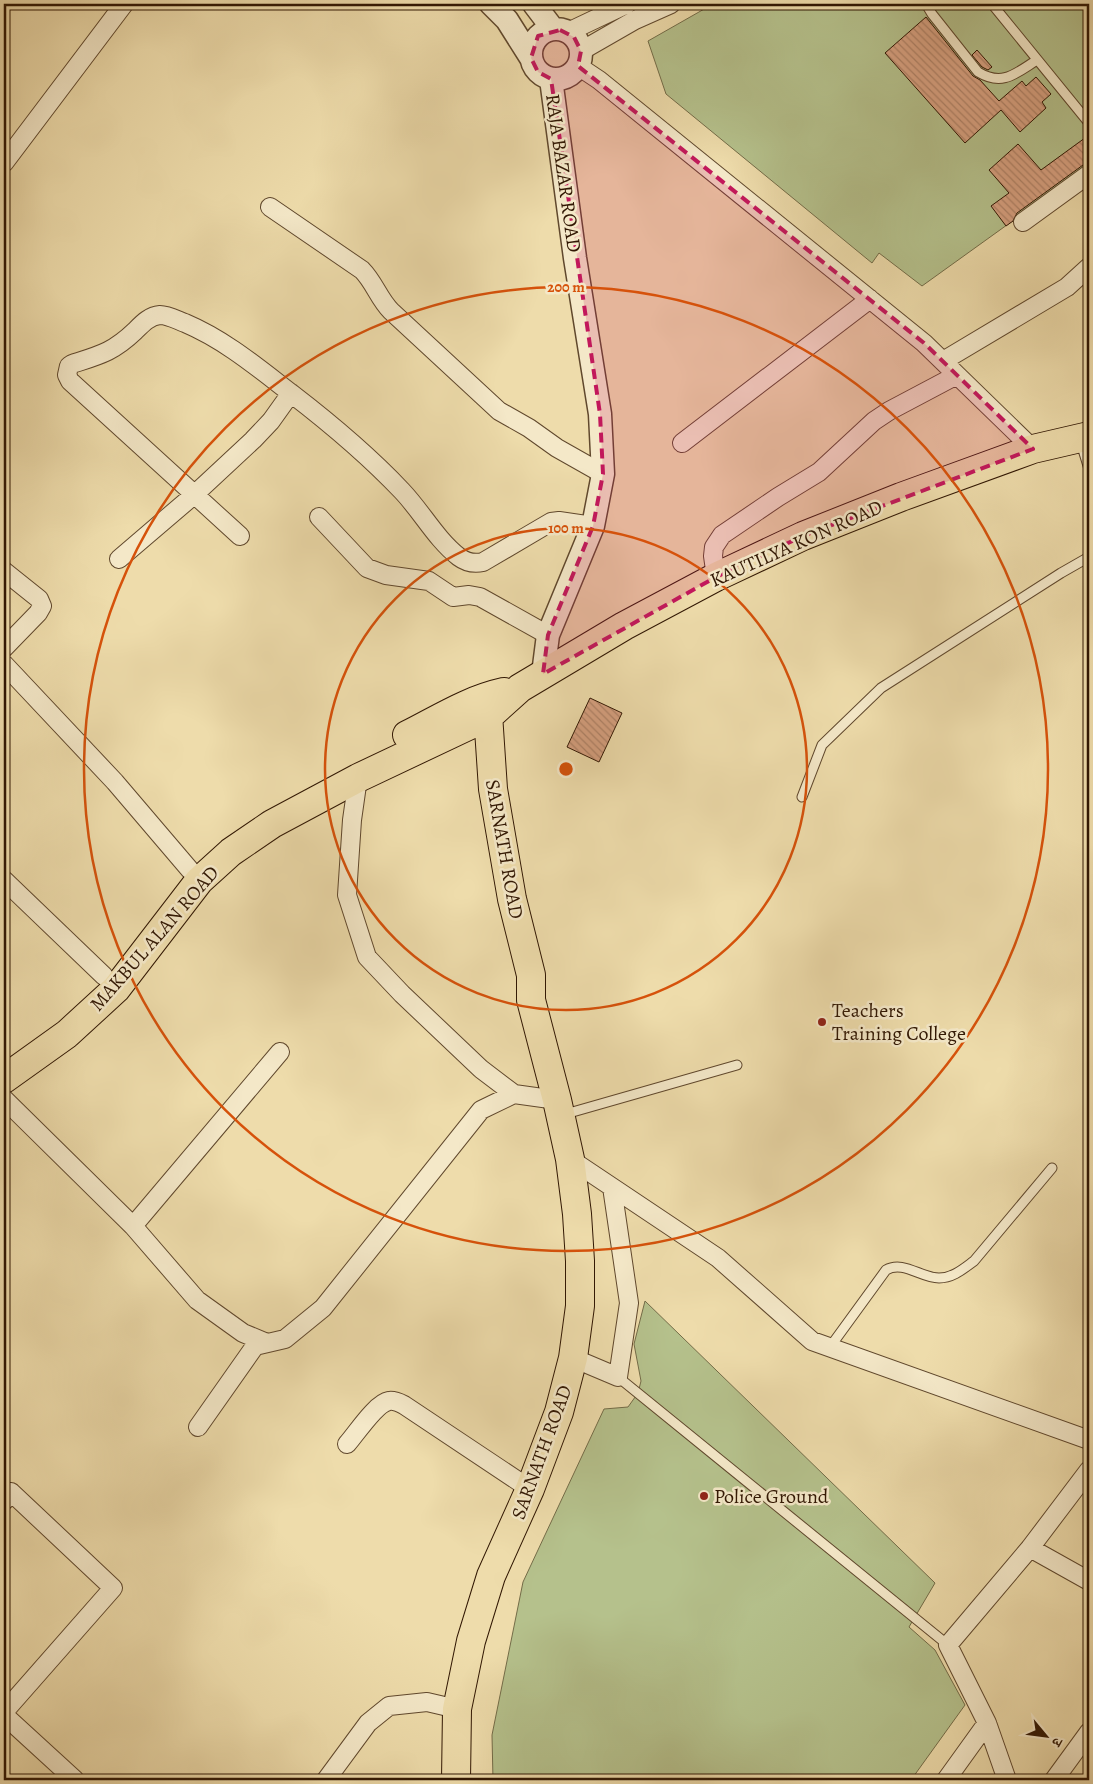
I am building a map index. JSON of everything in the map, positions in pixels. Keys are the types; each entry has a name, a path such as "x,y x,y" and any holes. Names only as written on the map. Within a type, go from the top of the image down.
{"highway":[{"name":"KAUTILYA KON ROAD","path":"479,710 520,688 624,626 716,577 812,533 901,497 1033,449 1084,438"},
{"name":"MAKBUL ALAN ROAD","path":"4,1060 61,1017 104,976 190,870 225,837 262,811 479,710"},
{"name":"MAKBUL ALAN ROAD","path":"4,1079 67,1034 116,989 199,881 231,852 272,824 479,710"},
{"name":"SARNATH ROAD","path":"456,1780 457,1709 470,1641 491,1576 530,1489 559,1412 573,1358 580,1306 577,1214 570,1159 559,1107 531,1000 531,975 512,898 479,710"}],"street":[{"path":"4,163 124,4"},
{"path":"491,4 507,20 538,72 544,77 551,79 567,77 579,59 635,20 671,4"},
{"path":"534,4 560,31 578,44 579,59 599,80 924,343 1033,449"},
{"path":"531,58 534,42 538,36 560,31 627,4"},
{"name":"RAJA BAZAR ROAD","path":"543,674 548,635 593,526 603,474 600,414 575,258 551,79"},
{"path":"1023,222 1089,174"},
{"path":"270,207 362,270 368,276 384,304 499,411 529,428 557,448 603,474"},
{"path":"943,361 1067,286 1089,267"},
{"path":"682,443 870,299"},
{"path":"240,536 70,381 67,375 69,366 114,349 154,316 168,316 203,331 227,345 324,418 377,465 404,493 450,550 467,562 474,564 483,562 551,522 559,521 593,526"},
{"path":"716,577 713,556 714,547 722,535 819,472 874,421 957,375"},
{"path":"119,559 195,494 259,434 291,393"},
{"path":"318,517 359,560 373,571 386,575 429,581 453,596 469,594 480,597 548,635"},
{"path":"4,572 39,599 42,606 38,613 4,648"},
{"path":"4,664 115,782 190,870"},
{"path":"358,778 352,820 347,894 367,957 402,994 482,1069 514,1094 559,1107"},
{"path":"4,880 104,976"},
{"path":"133,1226 280,1052"},
{"path":"198,1427 255,1346 285,1339 323,1308 480,1110 514,1094"},
{"path":"4,1099 133,1226 198,1300 243,1333 267,1343"},
{"path":"570,1159 718,1258 812,1341 1089,1440"},
{"path":"573,1358 618,1377 629,1303 612,1187"},
{"path":"347,1444 380,1404 396,1401 530,1489"},
{"path":"1007,1780 987,1723 948,1645 1087,1477"},
{"path":"6,1493 113,1588 4,1713 76,1780"},
{"path":"1030,1548 1089,1581"},
{"path":"326,1780 368,1723 389,1706 427,1702 457,1709"},
{"path":"946,1780 987,1723"},
{"path":"1054,1780 1089,1732"}],"lane":[{"path":"926,4 978,72 988,78 999,80 1006,78 1037,60"},
{"path":"992,4 1089,123"},
{"path":"1084,438 1089,469"},
{"path":"802,797 822,745 881,688 1060,573 1089,557"},
{"path":"559,1107 737,1065"},
{"path":"830,1347 886,1270 895,1267 903,1268 938,1278 954,1274 974,1261 1052,1168"},
{"path":"618,1377 948,1645"}],"highlighted area":[{"path":"560,30 574,37 581,51 578,66 924,343 1033,449 803,536 716,577 543,674 548,635 593,526 603,474 600,414 551,79 538,72 531,58 538,36"}],"green space":[{"path":"713,4 1089,4 1089,166 922,286 879,253 872,263 666,94 648,41"},
{"name":"Police Ground","path":"645,1301 935,1583 909,1627 935,1650 965,1705 911,1780 493,1780 492,1735 523,1582 604,1409 628,1407 638,1393 641,1381 634,1344"}],"building":[{"path":"926,17 973,76 980,80 999,101 1022,81 1026,86 1036,77 1051,94 1042,102 1046,108 1020,132 1001,110 965,143 885,53"},
{"path":"977,50 992,67 988,70 982,67 972,55"},
{"path":"1089,135 1089,164 1083,165 1017,213 1013,221 1006,226 991,206 1009,193 989,170 1018,144 1041,170"},
{"path":"590,698 622,713 599,762 567,747"}],"place":[{"name":"Teachers Training College","path":"822,1022"},
{"name":"Police Ground","path":"704,1496"}]}
